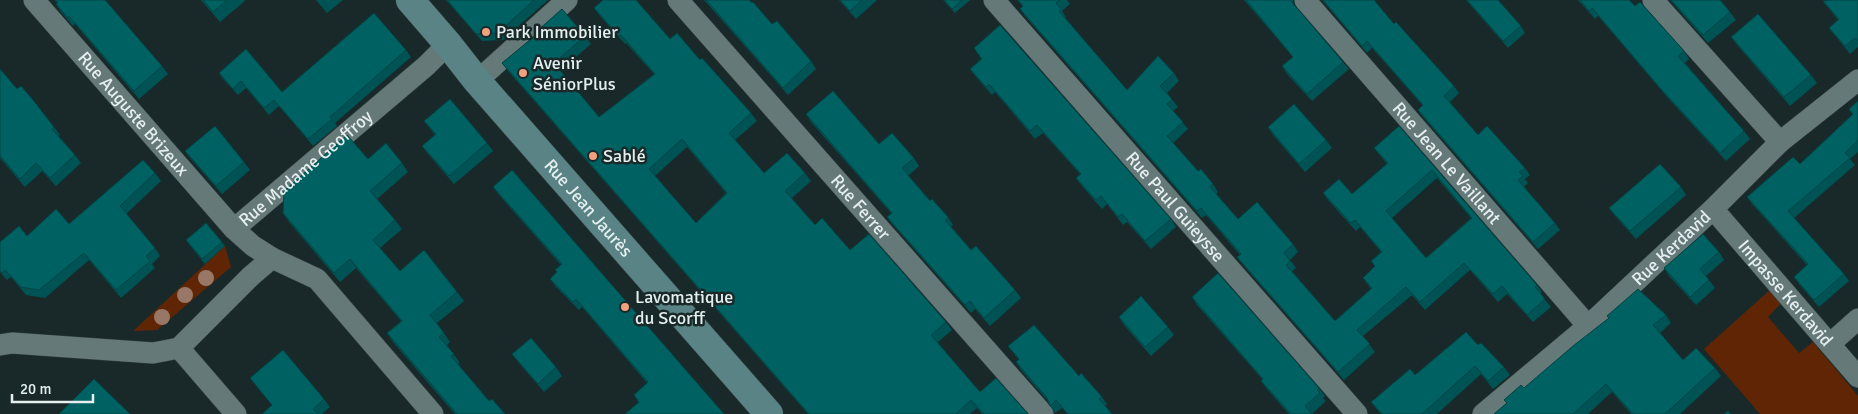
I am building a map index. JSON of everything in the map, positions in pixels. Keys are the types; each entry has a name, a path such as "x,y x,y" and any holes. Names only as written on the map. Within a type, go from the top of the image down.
{"main road":[{"name":"Rue Jean Jaurès","path":"410,0 448,44 476,81 769,414"}],"street":[{"name":"Rue Auguste Brizeux","path":"34,0 234,229"},
{"path":"476,81 567,0"},
{"name":"Rue Ferrer","path":"678,0 1042,414"},
{"name":"Rue Paul Guieysse","path":"994,0 1356,414"},
{"name":"Rue Jean Le Vaillant","path":"1305,0 1588,326"},
{"path":"1654,0 1780,142"},
{"name":"Rue Madame Geoffroy","path":"433,414 317,279 272,258 253,246 234,229 426,66 448,44"},
{"name":"Rue Kerdavid","path":"1483,414 1588,326 1713,209 1780,142 1858,80"},
{"name":"Impasse Kerdavid","path":"1713,209 1858,377"},
{"path":"0,345 12,343 153,353 179,348 251,276 272,258"},
{"path":"1831,344 1858,319"},
{"path":"179,348 236,414"}],"shaded area":[{"path":"225,246 231,267 157,330 133,331"},
{"path":"1771,289 1782,302 1768,317 1799,353 1813,342 1858,396 1858,414 1760,414 1704,349"}],"building":[{"path":"55,0 105,0 162,66 134,91 69,16 68,18 56,4 58,3"},
{"path":"203,0 227,0 213,12"},
{"path":"447,0 534,0 498,33 476,34"},
{"path":"603,0 636,0 670,39 677,33 751,113 729,133 764,173 787,153 805,173 785,191 815,225 822,218 850,250 869,234 946,322 931,335 980,392 996,378 1028,414 984,414 971,400 956,414 809,414 502,63 542,30 537,31 562,9 585,36 554,63 599,117 655,74 621,35 619,36 594,8","holes":["682,139 727,193 696,223 649,169"]},
{"path":"706,0 749,0 753,2 772,24 777,21 811,61 783,88"},
{"path":"840,0 862,0 850,11"},
{"path":"944,0 962,0 952,9"},
{"path":"1018,0 1060,0 1056,3 1061,9 1059,11 1127,90 1158,56 1174,73 1160,86 1172,99 1167,104 1183,122 1167,136 1198,171 1201,169 1213,184 1210,187 1238,219 1257,202 1293,244 1284,253 1290,261 1286,265 1335,321 1372,288 1363,278 1375,266 1371,261 1382,252 1355,220 1351,223 1323,193 1339,179 1352,194 1388,163 1374,148 1399,126 1537,285 1535,287 1545,299 1527,315 1502,286 1493,294 1464,263 1420,302 1406,287 1357,330 1370,344 1338,372 1237,257 1241,254 1201,208 1197,211 1020,9 1023,6","holes":["1432,170 1472,218 1426,258 1386,211"]},
{"path":"1246,0 1290,0 1343,62 1307,94 1282,66 1293,57"},
{"path":"1323,0 1374,0 1394,24 1396,22 1454,86 1444,96 1478,135 1487,126 1525,168 1519,172 1523,176 1518,180 1555,223 1533,242 1418,110 1423,105 1367,41 1362,46"},
{"path":"1467,0 1498,0 1521,26 1503,41"},
{"path":"1580,0 1629,0 1635,6 1640,2 1684,51 1678,56 1744,131 1720,153 1661,89 1592,8 1589,11"},
{"path":"1671,0 1720,0 1730,12 1703,35"},
{"path":"1858,0 1858,41 1855,38 1845,46 1829,28 1839,19 1823,1"},
{"path":"374,13 406,50 308,139 274,100 264,108 241,81 233,89 219,73 246,49 282,92"},
{"path":"1758,14 1811,75 1784,97 1731,37"},
{"path":"1000,25 1171,219 1145,241 1122,214 1118,217 1101,196 1096,200 1076,178 1081,174 1037,125 1030,131 989,84 986,87 970,69 982,59 974,48"},
{"path":"0,69 17,89 21,86 54,127 52,129 75,155 50,178 36,163 20,179 0,156"},
{"path":"833,91 879,144 892,133 914,158 902,168 930,201 932,199 948,217 945,220 971,250 976,246 1015,290 984,318 970,301 965,305 887,217 892,213 806,114"},
{"path":"450,99 487,143 449,176 422,146 436,134 424,121"},
{"path":"1858,101 1858,140 1845,153 1850,158 1788,211 1844,274 1814,300 1794,277 1808,264 1747,197 1793,157 1800,164 1853,114 1849,109"},
{"path":"1294,104 1326,140 1299,164 1268,127"},
{"path":"215,126 244,162 216,186 185,151"},
{"path":"347,135 368,159 386,143 402,163 370,191 395,220 373,240 400,271 424,250 457,292 430,315 444,333 439,337 454,354 451,356 489,401 492,399 505,414 457,414 387,333 402,321 350,259 334,273 283,213 284,191"},
{"path":"143,160 155,173 120,206 155,248 146,256 150,261 116,290 84,253 39,290 21,287 5,270 2,273 0,271 0,242 19,226 27,236 56,209 69,224"},
{"path":"1660,164 1681,187 1630,231 1609,208"},
{"path":"512,170 724,414 625,414 639,402 634,395 648,382 576,299 573,302 550,279 557,272 555,270 562,264 493,187"},
{"path":"206,223 222,242 202,259 186,240"},
{"path":"1703,234 1719,252 1700,269 1709,280 1690,297 1664,268"},
{"path":"1218,273 1319,388 1317,390 1320,393 1305,406 1312,414 1289,414 1261,381 1263,379 1192,297"},
{"path":"1638,289 1666,315 1653,325 1683,360 1696,348 1715,368 1665,414 1633,414 1606,384 1573,414 1494,414 1507,403 1504,400 1521,385 1524,388 1609,318 1607,316"},
{"path":"1141,296 1168,327 1145,347 1119,317"},
{"path":"1034,325 1079,376 1081,373 1102,397 1099,399 1112,414 1068,414 1056,400 1050,406 1047,398 1016,362 1019,359 1008,346"},
{"path":"1466,332 1478,345 1481,343 1504,367 1488,381 1475,366 1422,414 1382,414 1371,402 1410,369 1415,375"},
{"path":"531,338 556,367 538,384 512,354"},
{"path":"283,350 324,399 313,409 318,414 262,414 272,405 250,378"},
{"path":"94,379 130,414 59,414"}],"place":[{"name":"Park Immobilier","path":"486,32"},
{"name":"Avenir SéniorPlus","path":"523,73"},
{"name":"Sablé","path":"593,156"},
{"name":"Lavomatique du Scorff","path":"625,307"}]}
